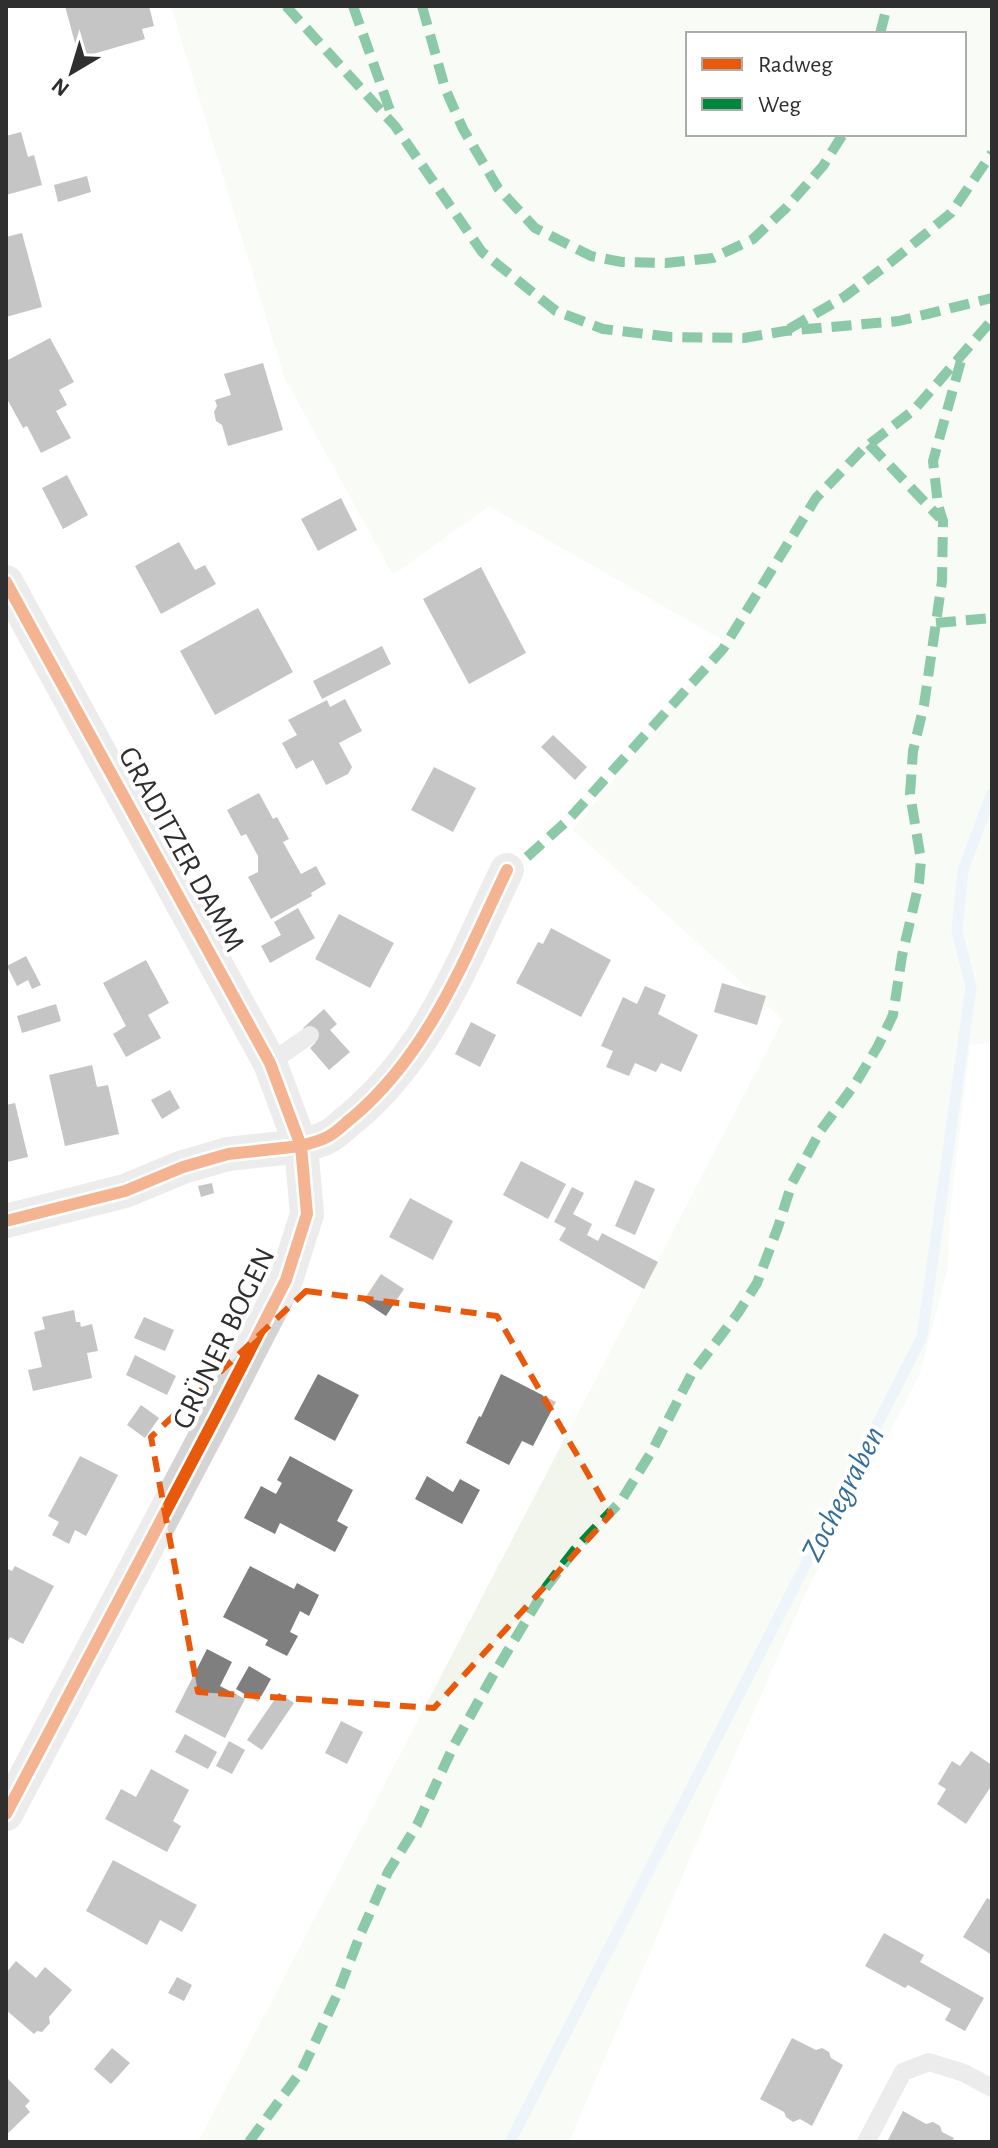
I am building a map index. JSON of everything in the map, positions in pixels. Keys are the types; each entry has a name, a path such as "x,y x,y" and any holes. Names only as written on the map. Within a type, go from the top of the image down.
{"street":[{"name":"GRADITZER DAMM","path":"6,582 270,1063 301,1146"},
{"path":"6,1221 125,1191 183,1167 228,1154 301,1146 329,1137 394,1076 419,1044 444,1001 507,870"},
{"name":"GRÜNER BOGEN","path":"6,1814 286,1280 307,1214 301,1146"}],"lane":[{"path":"270,1063 310,1035"},
{"path":"866,2142 903,2072 929,2062 964,2073 992,2088"}],"highlighted area":[{"path":"306,1291 497,1316 611,1514 434,1708 198,1692 151,1437"}],"shaded area":[{"path":"171,6 992,6 992,1042 970,1045 949,1220 948,1267 919,1376 808,1588 569,2142 198,2142 783,1020 573,830 724,641 489,506 393,575 285,379"}],"building":[{"path":"65,6 149,6 154,26 142,29 145,39 79,58"},
{"path":"21,132 28,157 34,155 42,185 6,195 6,136"},
{"path":"87,176 91,192 58,202 54,185"},
{"path":"22,233 42,307 6,317 6,237"},
{"path":"50,338 74,382 59,390 67,405 56,411 71,438 41,453 27,426 23,428 6,397 6,361"},
{"path":"263,363 283,430 228,446 222,425 216,421 214,412 217,406 215,400 231,395 224,374"},
{"path":"67,475 88,515 63,529 42,488"},
{"path":"341,498 357,530 318,551 301,519"},
{"path":"179,542 195,570 205,565 216,584 161,614 135,566"},
{"path":"481,567 526,653 469,684 423,599"},
{"path":"258,608 293,672 215,715 180,651"},
{"path":"382,646 391,664 322,699 313,681"},
{"path":"345,699 362,731 339,743 352,767 348,774 326,785 313,760 296,769 282,743 297,735 288,720 327,700 330,707"},
{"path":"553,735 587,767 575,780 541,747"},
{"path":"434,767 476,788 453,832 411,810"},
{"path":"259,793 273,819 277,817 289,839 283,842 301,874 316,866 326,884 311,893 312,896 271,919 248,877 258,872 258,856 246,834 241,836 227,810"},
{"path":"298,908 315,938 270,963 261,946 281,935 274,922"},
{"path":"339,914 394,943 370,988 315,959"},
{"path":"551,928 611,960 581,1017 516,983 538,942 543,944"},
{"path":"26,956 41,985 32,989 28,980 17,986 7,966"},
{"path":"146,960 169,1003 148,1015 161,1038 126,1057 113,1034 126,1026 103,983"},
{"path":"722,983 766,996 757,1025 714,1012"},
{"path":"645,986 666,995 658,1014 698,1035 681,1072 661,1063 656,1072 635,1063 629,1076 606,1067 613,1051 601,1046 623,997 637,1004"},
{"path":"56,1004 61,1021 22,1033 17,1016"},
{"path":"324,1009 337,1024 330,1030 350,1052 329,1070 310,1048 316,1042 303,1028"},
{"path":"471,1022 496,1035 480,1067 455,1054"},
{"path":"92,1065 97,1087 108,1085 119,1134 65,1146 49,1075"},
{"path":"170,1090 180,1108 162,1119 151,1100"},
{"path":"15,1103 28,1157 7,1162 6,1105"},
{"path":"521,1161 566,1184 548,1219 503,1195"},
{"path":"635,1180 655,1189 635,1235 615,1226"},
{"path":"212,1183 214,1193 201,1197 198,1186"},
{"path":"572,1187 584,1193 573,1214 592,1224 587,1235 598,1241 602,1233 658,1262 644,1289 559,1240 566,1228 554,1222"},
{"path":"410,1198 453,1221 433,1260 389,1237"},
{"path":"381,1274 404,1289 386,1316 363,1301"},
{"path":"74,1310 76,1322 80,1322 81,1327 92,1324 98,1351 87,1353 92,1378 33,1391 28,1370 42,1367 34,1332 45,1329 42,1317"},
{"path":"144,1317 174,1330 165,1351 134,1338"},
{"path":"135,1355 176,1376 167,1395 126,1375"},
{"path":"318,1374 359,1395 335,1441 294,1419"},
{"path":"501,1374 556,1402 533,1446 522,1441 509,1465 466,1443"},
{"path":"141,1405 159,1418 145,1438 127,1425"},
{"path":"80,1456 118,1475 86,1536 75,1530 69,1544 52,1535 59,1522 48,1516"},
{"path":"290,1456 353,1490 337,1521 348,1527 335,1552 280,1523 275,1534 244,1518 261,1486 276,1494 282,1483 277,1480"},
{"path":"427,1476 453,1492 460,1479 480,1490 462,1524 415,1499"},
{"path":"15,1566 54,1586 23,1644 10,1637 6,1645 6,1568 12,1571"},
{"path":"250,1566 294,1589 297,1583 319,1595 309,1616 300,1611 290,1632 298,1636 287,1656 265,1645 268,1640 223,1617"},
{"path":"207,1649 232,1662 220,1686 245,1699 225,1738 175,1712"},
{"path":"249,1666 271,1679 258,1702 236,1689"},
{"path":"279,1693 294,1703 262,1750 247,1740"},
{"path":"341,1721 363,1732 347,1764 325,1753"},
{"path":"185,1734 217,1752 208,1769 175,1752"},
{"path":"229,1741 245,1750 232,1774 216,1766"},
{"path":"971,1751 992,1765 992,1785 966,1824 937,1804 946,1789 938,1784 952,1761 960,1766"},
{"path":"151,1769 189,1790 173,1821 181,1826 167,1852 105,1819 121,1789 136,1797"},
{"path":"113,1860 197,1905 182,1932 160,1920 147,1945 86,1911"},
{"path":"987,1898 992,1901 992,1955 963,1937"},
{"path":"884,1933 924,1955 920,1962 984,1998 965,2031 945,2020 951,2009 865,1966"},
{"path":"16,1961 36,1978 45,1967 72,1990 49,2017 50,2023 42,2032 34,2034 6,2010 6,1973"},
{"path":"177,1977 192,1985 184,2001 168,1993"},
{"path":"792,2038 816,2050 822,2048 843,2065 812,2126 800,2119 793,2122 784,2112 760,2099"},
{"path":"112,2048 130,2063 111,2084 94,2069"},
{"path":"6,2077 30,2101 25,2106 30,2112 6,2135"},
{"path":"903,2111 926,2124 933,2122 940,2126 942,2132 954,2138 952,2142 887,2142"}],"waterway":[{"name":"Zochegraben","path":"510,2142 922,1337 971,987 957,931 963,870 992,793"}],"marked path":[{"path":"286,6 395,126 482,252 556,311 603,329 671,337 744,338 785,331 899,321 992,298"},
{"path":"353,6 393,119"},
{"path":"422,6 445,88 463,129 498,188 535,228 591,256 622,262 666,263 713,258 753,239 823,166 842,136"},
{"path":"880,32 887,6"},
{"path":"789,329 844,297 951,213 992,153"},
{"path":"527,857 568,820 723,649 816,498 863,449 914,410 992,320"},
{"path":"249,2142 302,2070 388,1872 417,1825 454,1745 492,1677 547,1586 574,1551 621,1501 652,1451 691,1375 757,1283 792,1183 821,1130 878,1046 893,1015 902,956 919,883 921,860 910,794 913,751 924,705 942,581 943,521 933,461 962,357"},
{"path":"869,444 940,518"},
{"path":"936,623 992,618"}],"cycle path":[{"path":"6,582 270,1063 301,1146 228,1154 183,1167 125,1191 6,1221"},
{"path":"6,1814 286,1280 307,1214 301,1146 332,1134 380,1091 404,1063 443,1002 507,870"}]}
